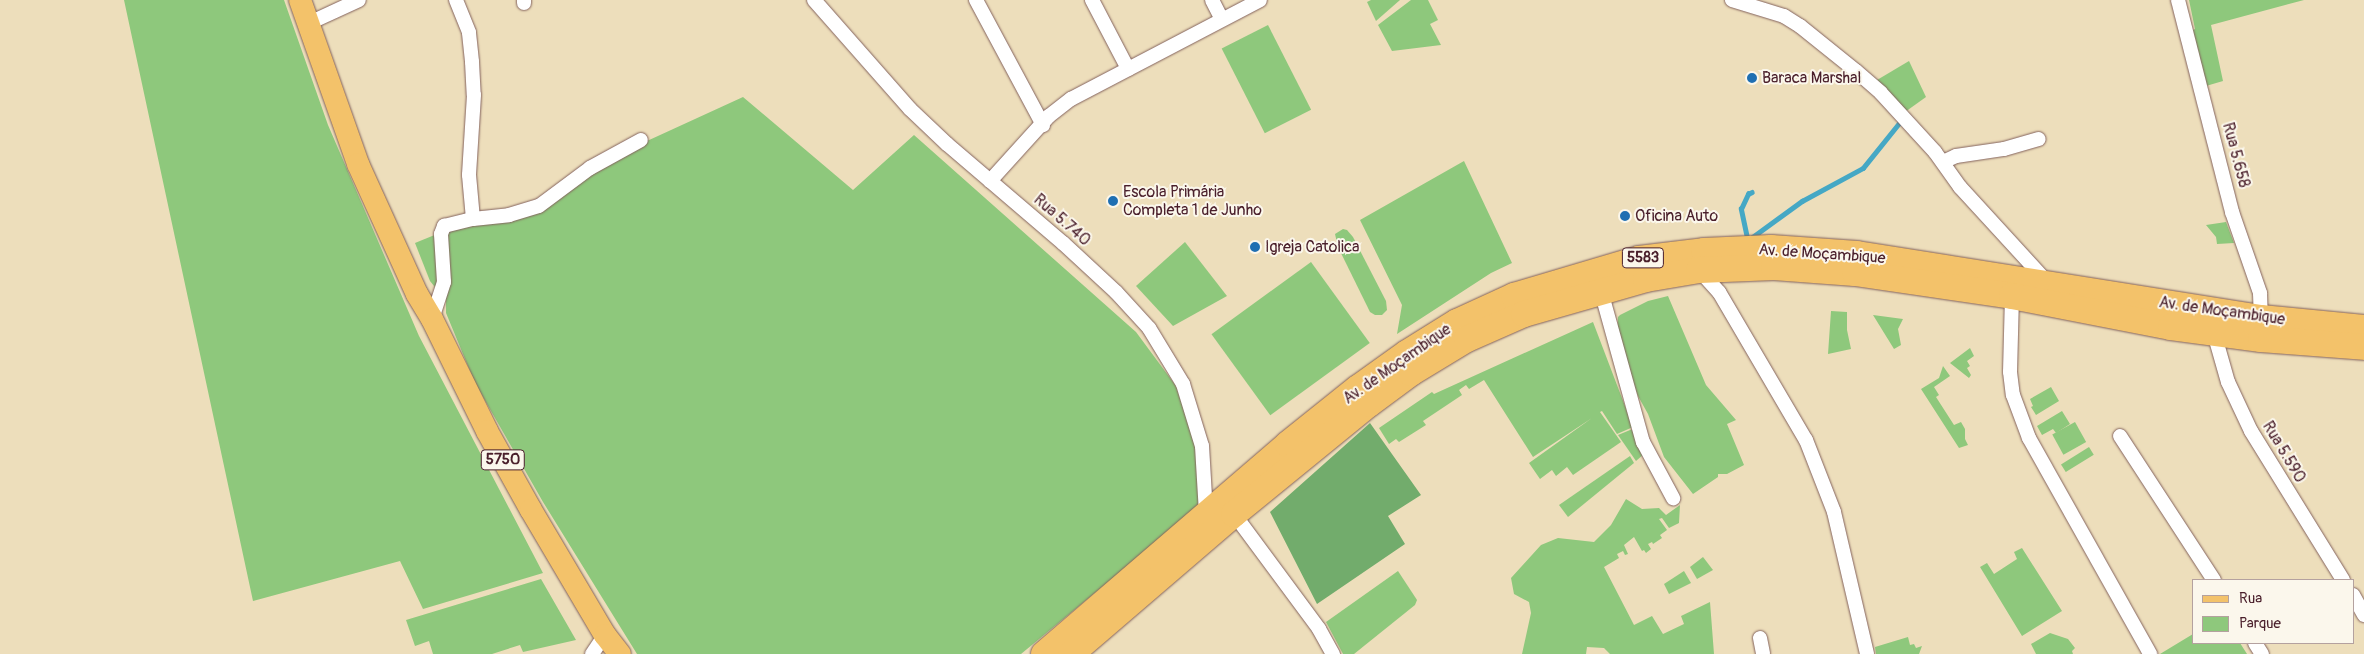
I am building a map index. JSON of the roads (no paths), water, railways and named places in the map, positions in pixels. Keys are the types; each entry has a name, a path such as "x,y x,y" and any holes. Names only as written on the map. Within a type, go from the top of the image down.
{"highway":[{"name":"Av. de Moçambique","path":"1044,654 1206,513 1358,388 1407,353 1457,322 1514,296 1639,259 1704,251 1771,248 1857,254 2261,318 2364,328"},
{"name":"Av. de Moçambique","path":"1071,654 1234,514 1369,404 1411,373 1467,340 1524,314 1654,277 1699,270 1774,267 1855,273 2012,296 2087,312 2214,333 2261,339 2364,347"}],"main road":[{"name":"5750","path":"300,0 358,164 414,288 432,319 486,431 605,635 620,654"}],"street":[{"path":"307,24 359,0"},
{"path":"456,0 469,33 472,62 474,95 469,175 474,219"},
{"name":"Rua 5.740","path":"814,0 910,109 990,181 1063,242 1116,292 1149,328 1183,384 1202,446 1206,513"},
{"path":"976,0 1043,125"},
{"path":"1092,0 1128,69"},
{"path":"1212,0 1222,20"},
{"path":"990,181 1043,125 1049,116 1071,99 1260,0"},
{"path":"1732,0 1784,16 1824,43 1881,93 1942,162 1960,188 2048,284"},
{"name":"Rua 5.658","path":"2178,0 2232,212 2260,293 2261,318"},
{"path":"1942,162 1956,156 2004,149 2039,139"},
{"path":"432,319 444,282 442,230 447,224 509,215 538,206 590,168 641,140"},
{"path":"1699,270 1719,292 1806,440 1834,512 1867,654"},
{"path":"1601,291 1643,442 1674,498"},
{"path":"2012,296 2010,372 2013,395 2026,429 2150,654"},
{"name":"Rua 5.590","path":"2214,333 2228,382 2250,431 2342,579"},
{"path":"2120,436 2213,579"},
{"path":"1234,514 1319,629 1333,654"},
{"path":"2354,597 2364,615"},
{"path":"592,654 605,635"},
{"path":"1760,638 1763,654"}],"waterway":[{"path":"1751,238 1802,201 1863,168 1900,122"},
{"path":"1747,238 1741,209 1748,194 1752,192"}],"place":[{"name":"Baraca Marshal","path":"1752,78"},
{"name":"Escola Primária Completa 1 de Junho","path":"1113,201"},
{"name":"Oficina Auto","path":"1625,216"},
{"name":"Igreja Catolica","path":"1255,247"}]}
